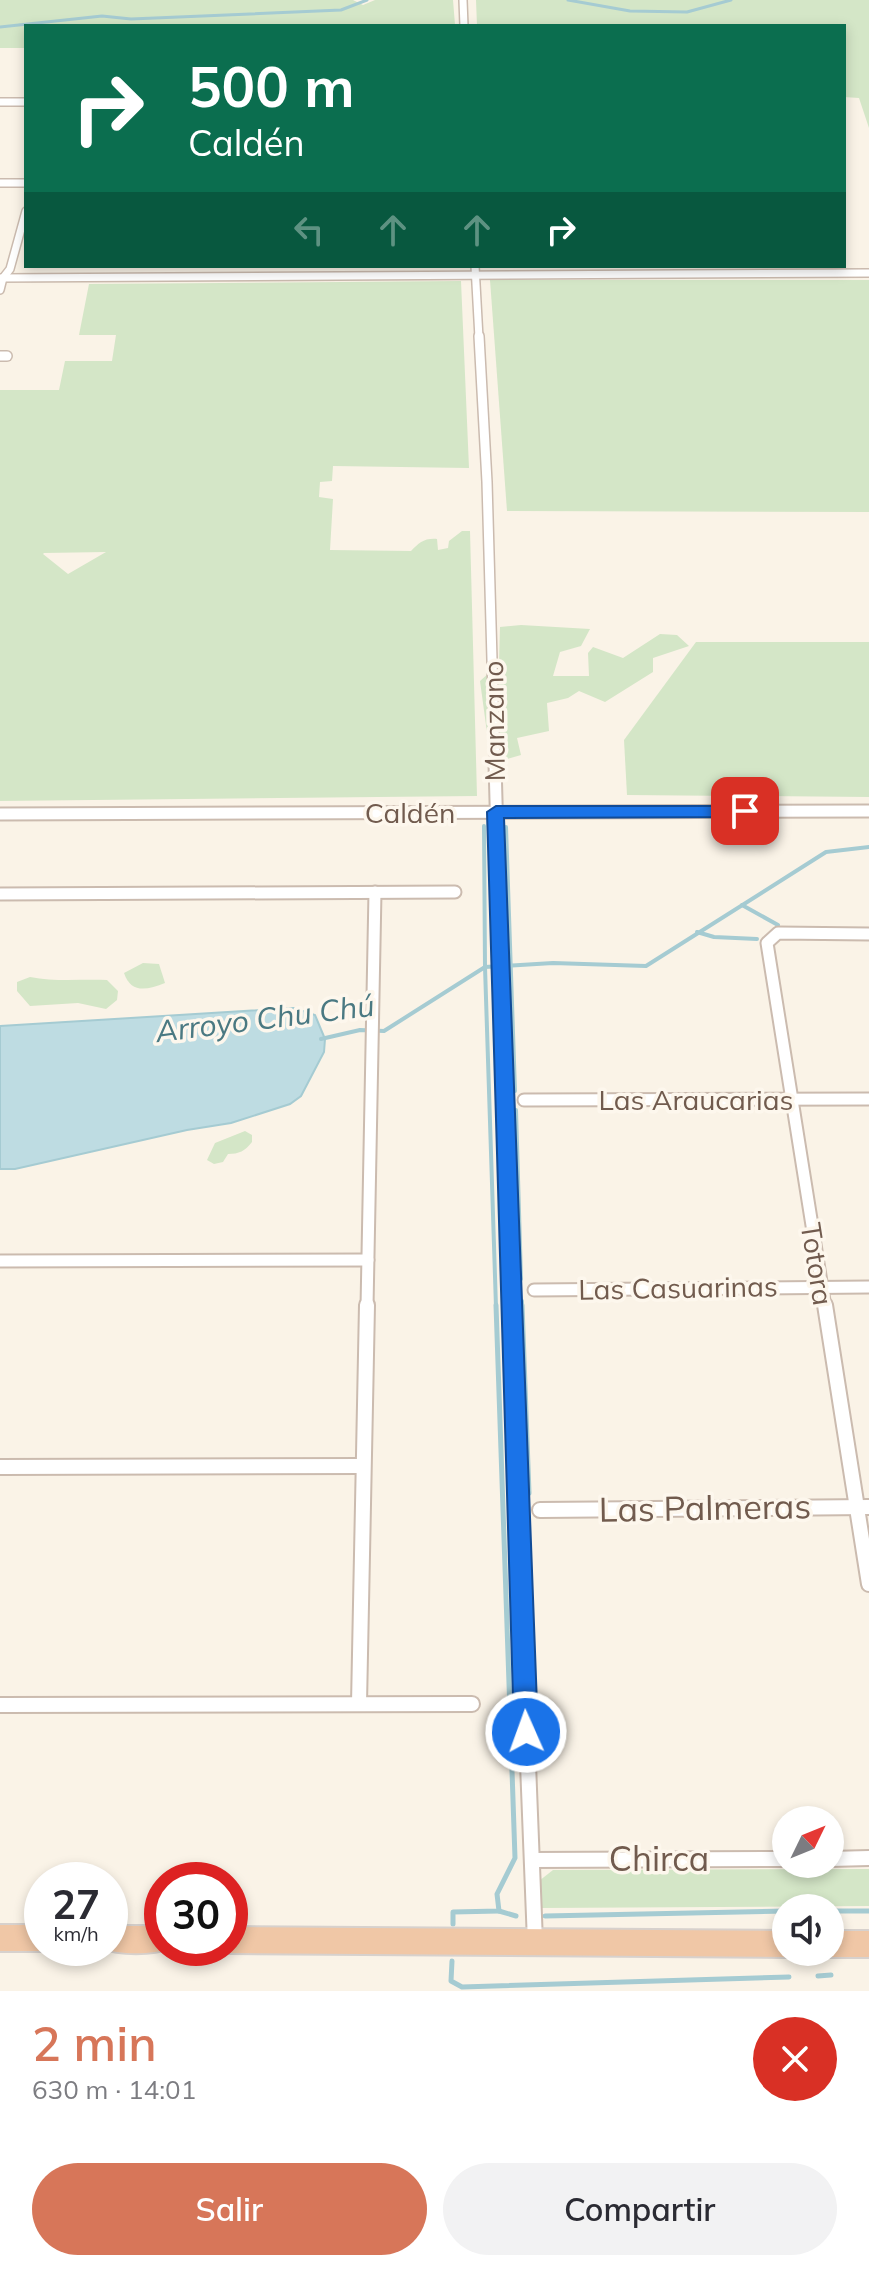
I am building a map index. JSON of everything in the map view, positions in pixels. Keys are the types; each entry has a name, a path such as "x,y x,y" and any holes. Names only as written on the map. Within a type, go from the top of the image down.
{"highway":[{"path":"0,1938 24,1938"},
{"path":"248,1940 772,1944"},
{"path":"844,1944 869,1944"}],"street":[{"path":"463,0 464,24"},
{"path":"0,102 24,102"},
{"path":"0,183 24,183"},
{"path":"0,290 2,278 10,269 24,218"},
{"path":"2,278 475,271 869,273"},
{"name":"Manzano","path":"475,271 487,497 500,966 535,1943"},
{"name":"Caldén","path":"0,814 869,811"},
{"path":"359,1704 375,892"},
{"path":"0,894 455,892"},
{"name":"Totora","path":"869,934 778,933 767,943 821,1287 862,1507 869,1584"},
{"name":"Las Araucarias","path":"524,1100 869,1099"},
{"path":"0,1261 368,1260"},
{"name":"Las Casuarinas","path":"534,1290 869,1287"},
{"path":"0,1467 363,1466"},
{"name":"Las Palmeras","path":"540,1510 862,1507"},
{"path":"0,1705 472,1704"},
{"path":"844,1859 869,1858"},
{"name":"Chirca","path":"532,1860 772,1859"}],"green space":[{"path":"0,0 353,0 363,5 375,0 453,0 455,24 24,24 24,48 0,48"},
{"path":"476,0 869,0 869,128 859,98 846,97 846,24 477,24"},
{"path":"490,280 869,280 869,512 507,511"},
{"path":"461,281 469,468 333,466 332,481 320,482 319,497 333,499 330,550 411,551 422,542 437,539 438,550 448,548 449,541 462,531 470,531 477,796 0,801 0,390 59,390 65,361 112,361 116,335 79,335 89,284","holes":["106,552 68,574 43,554"]},
{"path":"521,625 590,629 581,646 560,652 553,676 589,676 588,653 593,647 623,658 660,634 677,635 689,646 653,658 653,672 605,702 579,691 568,698 547,703 549,731 517,738 521,755 507,759 488,740 480,681 499,664 500,627"},
{"path":"696,642 869,642 869,797 627,795 624,740"},
{"path":"143,963 159,964 165,983 146,988 131,984 124,973"},
{"path":"30,977 107,980 118,991 117,1000 106,1009 78,1003 30,1006 17,991 17,982"},
{"path":"245,1131 252,1135 252,1142 244,1150 228,1154 223,1162 214,1164 207,1160 215,1143"},
{"path":"772,1869 772,1878 844,1878 844,1869 869,1869 869,1906 844,1906 844,1894 772,1894 772,1907 540,1908 539,1881 553,1870"}],"water":[{"path":"294,1008 315,1015 325,1039 324,1052 301,1096 290,1104 231,1123 15,1169 0,1169 0,1026"}],"waterway":[{"name":"Arroyo Chu Chú","path":"28,24 102,16 131,19 341,10 367,0"},
{"path":"568,0 630,11 687,12 731,0"},
{"name":"Arroyo Chu Chú","path":"0,27 24,24"},
{"path":"484,826 485,967"},
{"path":"506,827 511,965"},
{"name":"Arroyo Chu Chú","path":"742,905 826,852 869,847"},
{"name":"Arroyo Chu Chú","path":"699,933 742,905"},
{"path":"742,905 778,925"},
{"name":"Arroyo Chu Chú","path":"511,965 553,963 646,966 699,933"},
{"path":"699,933 714,937 757,939"},
{"name":"Arroyo Chu Chú","path":"485,967 511,965"},
{"path":"511,965 515,1091"},
{"name":"Arroyo Chu Chú","path":"321,1039 360,1030 384,1031 485,967"},
{"path":"485,967 496,1307"},
{"path":"516,1110 521,1279"},
{"path":"496,1305 515,1858 497,1894 499,1911"},
{"path":"522,1305 529,1493"},
{"path":"453,1924 453,1912 499,1911"},
{"path":"499,1911 516,1916"},
{"path":"545,1916 772,1911"},
{"path":"844,1911 869,1911"},
{"path":"452,1961 451,1981 462,1987 789,1977"},
{"path":"818,1976 831,1975"}],"route":[{"path":"526,1732 509,1290 496,812 745,811"}]}
